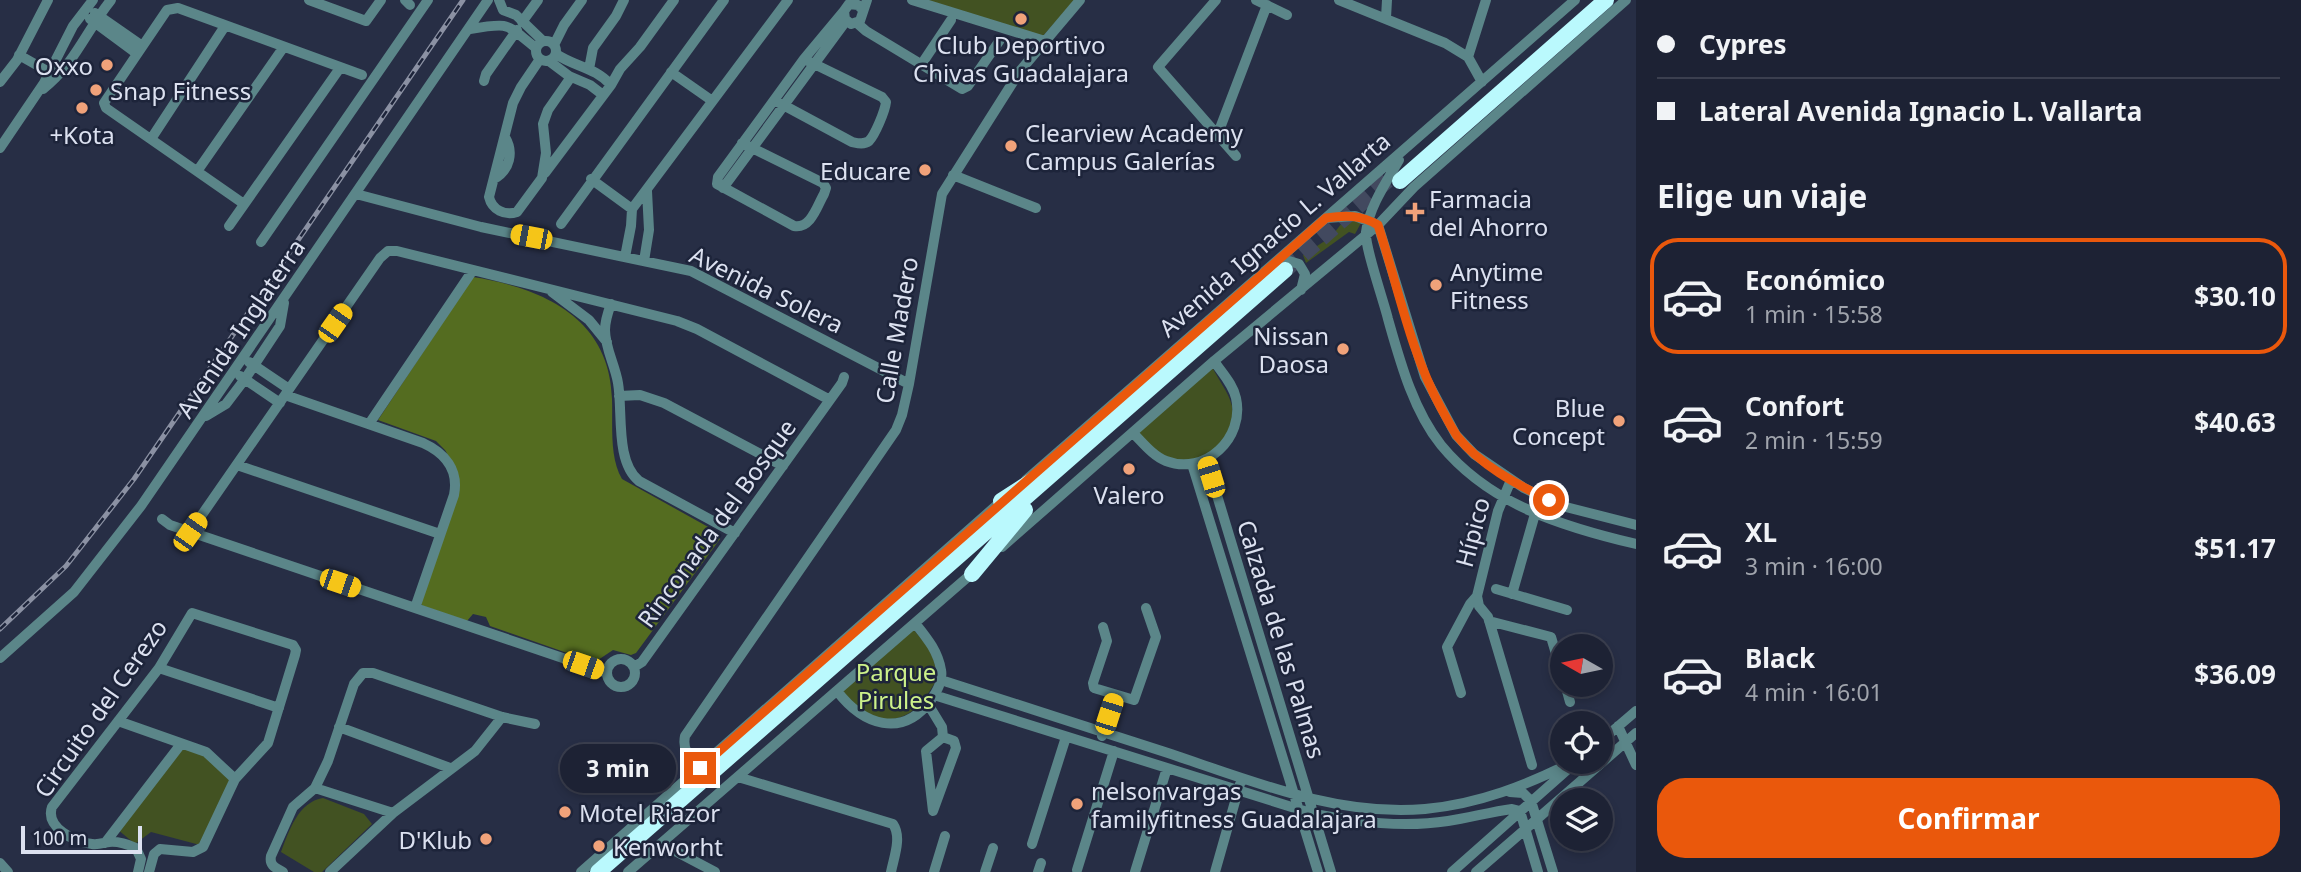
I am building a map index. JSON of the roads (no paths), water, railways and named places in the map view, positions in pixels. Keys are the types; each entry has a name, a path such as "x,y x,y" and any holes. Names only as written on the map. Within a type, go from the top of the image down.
{"highway":[{"name":"Avenida Ignacio L. Vallarta","path":"1399,180 1593,0"},
{"name":"Avenida Ignacio L. Vallarta","path":"1399,180 1608,7"},
{"name":"Avenida Ignacio L. Vallarta","path":"598,872 1284,270"},
{"name":"Avenida Ignacio L. Vallarta","path":"612,872 1025,510 1284,270"},
{"path":"1002,501 1087,445"},
{"path":"972,574 1025,510"}],"street":[{"path":"0,82 18,57 48,0"},
{"path":"0,148 38,92 69,64 96,19 111,0"},
{"path":"309,0 366,21 381,0"},
{"name":"Avenida Inglaterra","path":"261,243 428,0"},
{"name":"Avenida Inglaterra","path":"0,658 75,592 142,506 205,416 240,375 284,300 488,0"},
{"path":"484,81 486,74 538,0"},
{"path":"582,0 513,103 505,137 510,145 509,159 503,172 494,179 489,197 490,202 500,212 517,212 620,69 674,0"},
{"path":"589,68 593,48 624,0"},
{"path":"659,20 663,0"},
{"path":"561,224 591,179 724,0"},
{"path":"625,257 632,209 788,0"},
{"path":"912,0 1045,41"},
{"name":"Calle Madero","path":"700,768 683,745 685,736 896,430 909,384 943,194 1020,71 1080,0"},
{"path":"1216,0 1158,67 1236,156"},
{"path":"1339,0 1367,5 1385,19 1444,43 1468,57 1482,82"},
{"path":"1385,19 1387,0"},
{"path":"1468,57 1486,0"},
{"name":"Avenida Ignacio L. Vallarta","path":"581,872 1002,501 1284,270 1326,218 1575,0"},
{"name":"Avenida Ignacio L. Vallarta","path":"1608,7 1626,0"},
{"path":"1217,136 1259,1 1287,15"},
{"path":"495,25 501,5 516,15 519,26 571,77 590,85 603,95"},
{"path":"52,77 87,7 96,19 139,49"},
{"path":"244,204 106,108 106,99 167,10 178,8 362,75"},
{"path":"747,145 823,183 826,188 824,194 807,225 794,226 723,188 747,145 778,103 804,59 855,10"},
{"path":"778,103 815,64 855,10"},
{"path":"855,10 866,31 962,89 968,86 1000,40"},
{"path":"921,65 951,20"},
{"path":"470,29 495,25 519,26"},
{"path":"151,139 225,26"},
{"path":"198,170 283,48"},
{"path":"546,51 599,73 611,85"},
{"path":"18,57 52,77"},
{"path":"778,103 852,142 861,144 869,141 885,110 886,102 882,97 804,59"},
{"path":"229,226 340,68"},
{"path":"671,72 711,100"},
{"path":"542,178 547,153 543,124 548,110 571,77"},
{"path":"545,138 564,148"},
{"path":"628,872 1214,361 1365,235 1399,180 1404,152"},
{"path":"953,175 1036,208"},
{"path":"591,179 632,209"},
{"path":"1373,222 1399,180"},
{"path":"644,261 649,230 647,191"},
{"name":"Avenida Solera","path":"356,194 481,227 700,275 909,384"},
{"path":"1326,218 1348,215 1373,222"},
{"path":"1373,222 1425,377 1456,435 1474,454 1511,480 1558,505 1636,525"},
{"path":"1365,235 1408,384 1441,444 1462,467 1503,497 1535,514 1591,533 1636,544"},
{"name":"Rinconada del Bosque","path":"190,532 384,253 393,250 660,316 696,329 830,400"},
{"path":"1284,270 1289,261 1299,264 1305,274 1301,290"},
{"path":"369,424 473,270"},
{"path":"543,287 578,311 607,342"},
{"path":"611,304 605,327 620,396 621,437 631,473 639,481 735,533"},
{"path":"1133,433 1156,456 1166,461 1192,464 1216,454 1227,443 1234,430 1237,400 1233,387 1214,361"},
{"path":"249,362 285,396"},
{"path":"240,375 285,396 432,447 452,466 456,488 415,608"},
{"name":"Rinconada del Bosque","path":"634,667 642,662 844,377"},
{"path":"620,396 640,395 664,403 783,466"},
{"path":"1431,430 1448,419"},
{"name":"Calzada de las Palmas","path":"1206,459 1331,872"},
{"name":"Calzada de las Palmas","path":"1192,464 1318,872"},
{"path":"237,465 440,534"},
{"name":"Hípico","path":"1511,480 1503,497 1477,596 1479,606 1489,621 1532,765"},
{"path":"1512,594 1535,514"},
{"path":"162,519 190,532 607,673"},
{"path":"1496,589 1567,610"},
{"name":"Hípico","path":"1461,693 1447,647 1477,596"},
{"path":"1103,627 1107,641 1093,683 1098,690 1134,700 1156,637 1146,608"},
{"name":"Circuito del Cerezo","path":"192,613 293,645 295,655 279,708 268,743 235,779 203,846 193,852 160,849 147,864 136,848 126,844 94,845 73,839 51,821 52,807 159,668 192,613"},
{"path":"1489,621 1550,636"},
{"path":"836,691 855,711 881,724 907,720 922,711 941,680 938,657 915,623"},
{"path":"1244,633 1257,629"},
{"path":"626,660 634,667 636,675 632,683 624,687 616,686 607,673 611,663 626,660"},
{"path":"159,668 279,708"},
{"path":"284,872 272,866 271,856 293,807 315,788 356,678 363,673 502,717 535,724"},
{"path":"941,680 1241,778 1294,793 1378,810 1424,809 1480,800 1507,792 1550,773"},
{"path":"1098,747 1115,696"},
{"path":"1569,697 1570,702"},
{"path":"931,700 1114,751 1314,814 1374,824 1411,824 1447,822 1512,809 1520,811"},
{"path":"931,700 942,727 943,737"},
{"path":"1613,730 1636,710"},
{"path":"330,872 393,813 475,751 502,717"},
{"path":"118,721 206,752 235,779"},
{"path":"1618,726 1636,765"},
{"path":"339,727 450,768"},
{"path":"1476,872 1636,733"},
{"path":"943,737 954,741 956,748 933,811 926,751 943,737"},
{"path":"1032,844 1066,737"},
{"path":"105,843 181,744"},
{"path":"1077,870 1114,751"},
{"path":"1135,872 1167,768"},
{"path":"1452,872 1561,774"},
{"path":"738,778 892,824 897,830 892,870 905,872"},
{"path":"1215,872 1241,778"},
{"path":"315,788 393,813"},
{"path":"1507,792 1523,793 1531,801 1553,872"},
{"path":"1520,811 1538,872"},
{"path":"934,872 945,836"},
{"path":"662,844 715,872"},
{"path":"985,872 993,848"},
{"path":"0,863 8,872"},
{"path":"138,872 147,864"}],"tunnel":[{"path":"1285,270 1390,178"}],"railway":[{"path":"0,629 66,566 134,479 463,0"}],"place":[{"name":"Club Deportivo Chivas Guadalajara","path":"1021,19"},
{"name":"Oxxo","path":"107,65"},
{"name":"Snap Fitness","path":"96,90"},
{"name":"+Kota","path":"82,108"},
{"name":"Clearview Academy Campus Galerías","path":"1011,146"},
{"name":"Educare","path":"925,170"},
{"name":"Farmacia del Ahorro","path":"1415,212"},
{"name":"Anytime Fitness","path":"1436,285"},
{"name":"Nissan Daosa","path":"1343,349"},
{"name":"Blue Concept","path":"1619,421"},
{"name":"Valero","path":"1129,469"},
{"name":"nelsonvargas familyfitness Guadalajara","path":"1077,804"},
{"name":"Motel Riazor","path":"565,812"},
{"name":"D'Klub","path":"486,839"},
{"name":"Kenworht","path":"599,846"}],"park label":[{"name":"Parque Pirules","path":"896,685"}]}
